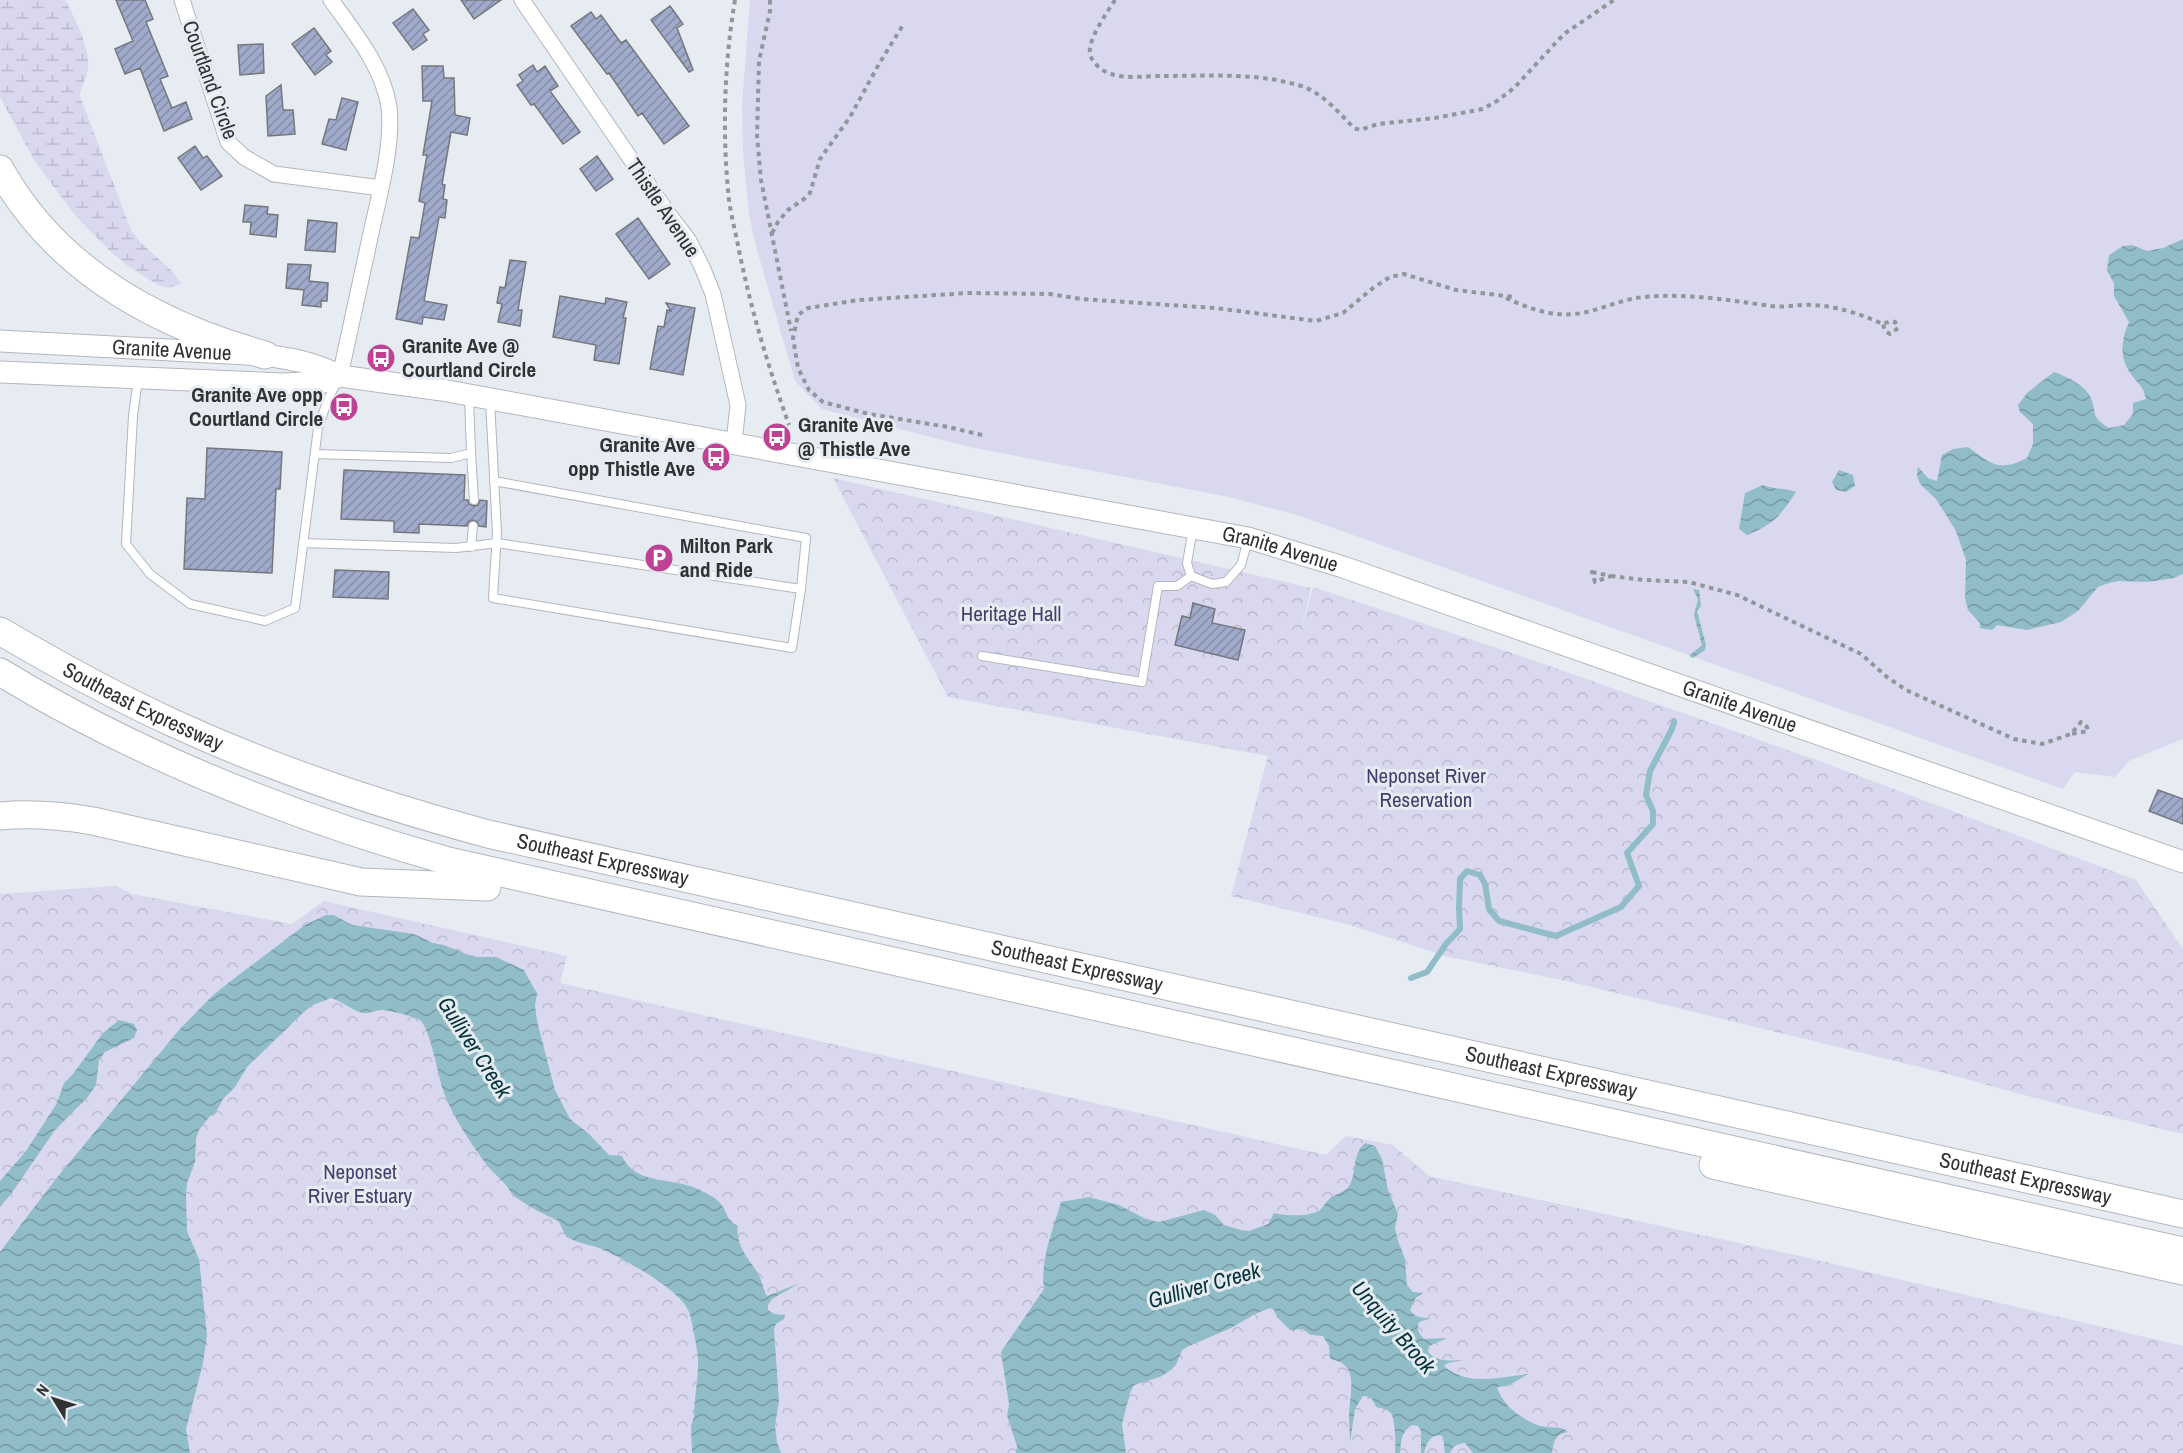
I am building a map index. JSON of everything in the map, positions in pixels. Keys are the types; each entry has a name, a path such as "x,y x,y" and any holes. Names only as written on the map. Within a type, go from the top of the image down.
{"highway":[{"path":"0,169 40,228 80,266 103,283 129,300 207,338 265,355"},
{"name":"Southeast Expressway","path":"0,631 111,693 171,723 232,749 358,796 488,834 2183,1214"},
{"path":"0,649 104,707 226,764 353,811 484,849 2183,1229"},
{"path":"0,672 78,716 190,771 317,820 448,861 2183,1251"},
{"path":"0,692 59,726 183,787 250,814 376,858 487,887 2183,1271"},
{"path":"0,816 19,814 85,819 362,882 487,887"}],"main road":[{"name":"Granite Avenue","path":"0,341 265,355 303,361 326,368 340,376 480,397 734,442 1248,538 1343,567 2183,862"},
{"name":"Granite Avenue","path":"0,372 283,384 324,382 340,376"}],"street":[{"name":"Courtland Circle","path":"182,0 228,142 244,157 274,174 381,188"},
{"path":"331,0 365,47 382,85 388,106 390,130 381,188 340,376"},
{"name":"Thistle Avenue","path":"522,0 688,242 702,267 713,294 738,405 734,442"}],"lane":[{"path":"138,378 133,416 126,544 150,574 190,604 265,621 295,608 318,428 328,399 340,376"},
{"path":"474,500 471,453 480,397"},
{"path":"480,397 494,481 497,543 493,598 792,648 806,538 494,481"},
{"path":"315,454 450,458 471,453"},
{"path":"471,547 473,526"},
{"path":"1191,576 1187,563 1193,527"},
{"path":"1191,576 1212,584 1226,582 1241,565 1248,538"},
{"path":"303,543 471,547 497,543 801,589"},
{"path":"982,656 1142,682 1158,586 1177,586 1191,576"}],"path":[{"path":"735,0 729,36 725,123 729,201 743,271 762,345 789,425"},
{"path":"770,0 770,11 759,61 757,104 761,180 801,377 809,390 823,402 868,414 982,435"},
{"path":"1115,0 1089,48 1089,55 1108,74 1247,76 1301,86 1321,95 1354,128 1360,130 1378,124 1435,118 1483,109 1497,102 1514,88 1564,34 1614,0"},
{"path":"772,234 788,210 810,193 820,159 850,117 903,25"},
{"path":"793,338 798,315 808,308 859,300 940,294 1050,294 1081,299 1111,299 1215,308 1316,321 1343,313 1390,277 1404,274 1456,290 1514,297"},
{"path":"1503,297 1527,308 1555,315 1581,313 1643,297 1726,298 1774,306 1812,305 1853,311 1883,324"},
{"path":"1611,576 1689,582 1737,594 1861,654 1906,690 2014,739 2042,744 2071,734"}],"green space":[{"path":"0,0 65,0 87,52 88,68 80,96 131,230 182,284 168,288 158,285 111,252 74,214 34,160 0,97"},
{"path":"750,0 2183,0 2183,739 2129,761 2115,777 2075,772 2063,789 1300,516 1229,497 970,447 822,409 795,381 755,243 749,214 743,152 742,105"},
{"name":"Neponset River Reservation","path":"833,478 1311,588 1300,635 1313,587 1524,657 1819,761 2136,880 2183,949 2183,1134 1571,982 1445,956 1350,925 1231,896 1268,756 948,697"},
{"name":"Neponset River Estuary","path":"116,886 132,894 292,924 324,901 567,956 560,983 1326,1155 1346,1136 1393,1145 1429,1176 1800,1256 2183,1346 2183,1453 0,1453 0,894"}],"water":[{"path":"2183,239 2183,574 2174,578 2147,582 2118,581 2098,587 2078,611 2061,622 2027,630 1997,625 1992,630 1980,628 1980,623 1968,610 1965,598 1966,560 1956,531 1936,499 1920,484 1917,475 1918,467 1928,478 1937,481 1942,455 1953,449 1968,447 1996,464 2009,465 2027,458 2033,444 2033,424 2020,412 2018,405 2028,392 2054,372 2084,388 2090,396 2096,417 2103,424 2109,428 2124,425 2133,414 2133,403 2146,399 2142,387 2124,361 2123,342 2129,322 2114,296 2114,283 2107,271 2109,255 2123,246 2132,245 2147,251 2163,248"},
{"path":"1839,470 1853,475 1855,486 1846,492 1836,490 1832,482"},
{"path":"1763,485 1796,492 1776,518 1747,535 1739,529 1745,493"},
{"path":"1693,589 1699,590 1701,606 1697,611 1706,645 1705,650 1693,658 1689,656 1702,645 1694,615 1698,599"},
{"name":"Gulliver Creek","path":"326,915 334,915 352,925 414,934 466,954 477,957 496,957 524,970 537,994 535,1005 537,1021 555,1090 570,1119 589,1134 609,1155 622,1156 628,1165 644,1176 693,1187 719,1201 729,1219 738,1226 740,1245 758,1273 767,1296 800,1283 772,1299 768,1305 768,1310 774,1314 785,1315 774,1329 779,1402 775,1425 781,1453 692,1453 691,1426 694,1417 698,1357 689,1312 684,1303 664,1285 639,1268 604,1250 569,1238 557,1220 513,1195 486,1164 468,1139 453,1112 444,1093 428,1033 420,1020 384,1010 362,1013 331,998 305,1011 247,1067 235,1087 223,1099 215,1114 210,1116 199,1130 196,1139 195,1162 187,1183 187,1231 199,1259 207,1335 203,1363 186,1429 190,1453 0,1453 0,1252 55,1180 179,1030 212,996 236,977 305,925"},
{"path":"119,1020 134,1024 137,1030 134,1038 105,1052 99,1060 96,1085 87,1098 55,1130 0,1207 0,1181 26,1151 57,1103 64,1083 103,1033"},
{"path":"1365,1143 1375,1146 1382,1159 1388,1190 1398,1214 1395,1227 1405,1259 1407,1285 1413,1292 1424,1293 1416,1297 1410,1310 1422,1318 1431,1318 1419,1322 1418,1331 1424,1339 1447,1338 1429,1346 1428,1352 1439,1359 1464,1360 1444,1366 1463,1377 1484,1379 1528,1374 1508,1386 1497,1387 1503,1400 1520,1416 1541,1426 1568,1432 1560,1434 1556,1439 1552,1453 1473,1453 1465,1443 1456,1446 1450,1453 1445,1453 1443,1437 1439,1435 1430,1439 1424,1453 1421,1453 1421,1431 1418,1426 1412,1425 1401,1441 1400,1453 1395,1453 1391,1413 1376,1407 1372,1399 1363,1396 1355,1409 1350,1443 1351,1380 1346,1366 1330,1359 1329,1346 1323,1336 1311,1335 1302,1329 1290,1330 1270,1308 1189,1346 1182,1350 1176,1365 1171,1370 1160,1377 1134,1385 1122,1424 1126,1453 1016,1453 1017,1446 1007,1416 1009,1404 1001,1352 1044,1289 1046,1256 1061,1202 1089,1197 1119,1205 1148,1220 1159,1222 1204,1210 1215,1215 1224,1225 1249,1231 1268,1224 1274,1213 1298,1215 1311,1214 1320,1210 1331,1197 1344,1191 1350,1185 1356,1157"}],"building":[{"path":"116,0 145,0 153,19 146,22 168,76 160,79 172,108 186,102 192,119 164,131 140,68 125,74 115,49 133,41"},
{"path":"461,0 501,0 474,19"},
{"path":"670,6 683,24 677,28 693,70 689,72 651,20"},
{"path":"413,9 429,30 423,34 427,40 413,50 393,23"},
{"path":"591,12 596,19 601,15 621,43 626,40 689,126 664,144 642,113 638,116 609,73 607,74 571,26"},
{"path":"314,28 331,51 326,55 332,62 315,75 292,44"},
{"path":"263,44 264,73 240,75 238,45"},
{"path":"533,65 537,72 545,66 558,86 550,91 580,132 563,144 517,85 523,81 519,75"},
{"path":"422,66 443,66 444,78 454,78 455,115 470,118 467,135 451,132 442,184 445,185 443,199 447,200 445,218 439,217 424,301 447,305 444,320 423,317 422,324 396,319 411,237 419,238 425,203 419,201 427,155 423,155 432,101 423,101"},
{"path":"281,85 283,110 293,110 295,134 268,136 266,96"},
{"path":"342,98 358,102 346,150 322,144 329,119 336,120"},
{"path":"195,146 203,158 207,156 222,176 201,190 178,158"},
{"path":"597,156 613,179 596,191 580,169"},
{"path":"245,205 268,207 267,214 278,215 276,237 250,234 251,222 243,222"},
{"path":"638,218 670,264 649,279 616,234"},
{"path":"308,220 337,223 335,252 305,250"},
{"path":"510,260 526,262 518,310 522,310 520,326 498,322 502,304 497,303 500,287 505,288"},
{"path":"288,264 311,265 309,281 328,283 327,301 321,301 321,307 302,305 304,290 286,288"},
{"path":"560,296 605,304 606,298 627,302 623,318 626,318 619,364 594,360 596,345 553,337"},
{"path":"666,303 695,308 683,375 650,369 658,326 664,327 667,310 671,311"},
{"path":"207,448 282,452 280,489 276,489 272,573 184,569 187,498 205,499"},
{"path":"344,470 465,475 464,500 468,500 469,504 474,506 478,505 480,500 487,501 486,527 479,526 473,520 467,526 419,524 419,533 394,532 394,521 341,519"},
{"path":"335,570 389,572 388,599 333,597"},
{"path":"1193,603 1215,609 1212,623 1245,630 1238,660 1175,645 1182,616 1190,618"},
{"path":"2158,790 2183,799 2183,824 2149,811"}],"waterway":[{"path":"1411,978 1427,972 1446,944 1460,929 1460,879 1467,871 1480,875 1485,884 1489,909 1499,921 1556,936 1621,907 1639,886 1627,853 1653,824 1653,811 1646,795 1650,771 1674,721"}],"place":[{"name":"Granite Ave @ Courtland Circle","path":"381,358"},
{"name":"Granite Ave opp Courtland Circle","path":"344,407"},
{"name":"Granite Ave @ Thistle Ave","path":"777,437"},
{"name":"Granite Ave opp Thistle Ave","path":"716,457"},
{"name":"Milton Park and Ride","path":"659,558"}],"park label":[{"name":"Heritage Hall","path":"1011,614"}],"water label":[{"name":"Unquity Brook","path":"1394,1327"}]}
